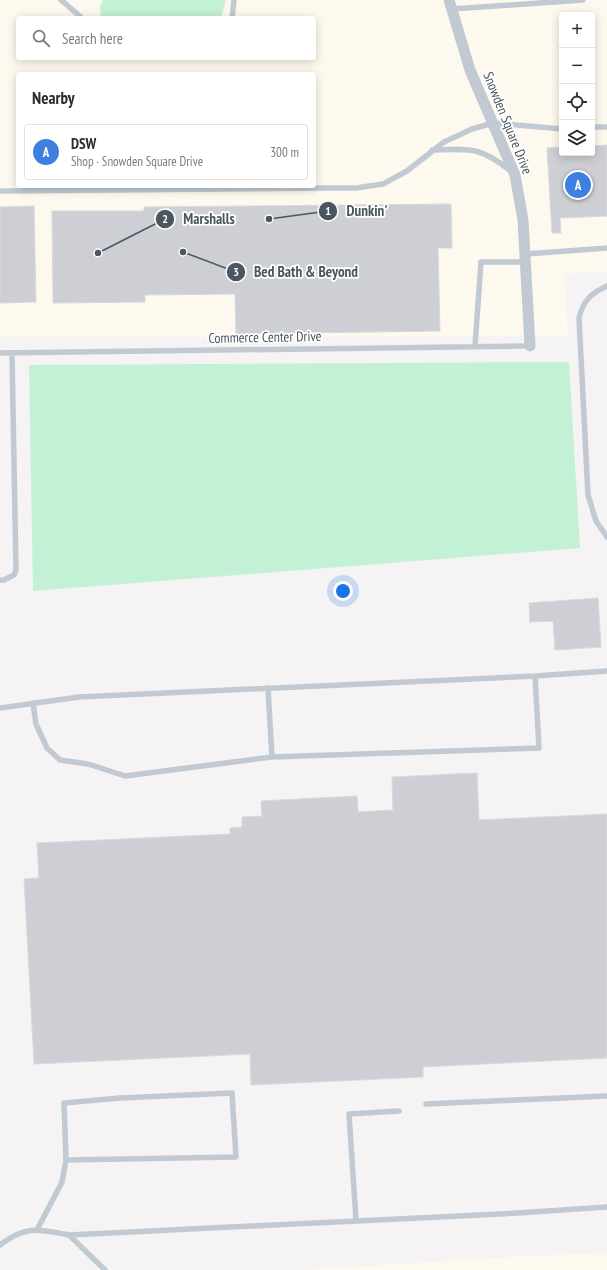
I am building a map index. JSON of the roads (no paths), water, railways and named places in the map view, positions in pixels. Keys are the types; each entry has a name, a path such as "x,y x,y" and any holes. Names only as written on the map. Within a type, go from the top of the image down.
{"street":[{"name":"Snowden Square Drive","path":"451,3 470,70 515,174 522,213 526,258 530,346"}],"lane":[{"path":"60,0 80,16"},
{"path":"232,16 234,0"},
{"path":"451,3 583,0"},
{"path":"0,191 336,188 373,186 394,179 432,150 459,135 493,123 559,129"},
{"path":"595,127 607,127"},
{"path":"432,150 471,149 483,152 494,158 515,174"},
{"path":"475,346 481,262 607,248"},
{"path":"607,286 588,298 582,307 579,318 588,495 596,521 607,537"},
{"name":"Commerce Center Drive","path":"0,353 530,346"},
{"path":"0,580 4,580 14,575 16,570 12,353"},
{"path":"0,708 79,697 535,676 607,671"},
{"path":"34,703 36,724 47,748 60,760 88,764 125,776 272,757 539,748 535,676"},
{"path":"268,688 272,757"},
{"path":"37,1230 62,1182 66,1160 64,1103 120,1098 232,1093 236,1157 66,1160"},
{"path":"426,1104 607,1096"},
{"path":"356,1220 349,1114 399,1111"},
{"path":"0,1246 14,1235 22,1232 37,1230 69,1235 518,1213 607,1207"},
{"path":"69,1235 105,1270"}],"place":[{"name":"DSW","path":"578,185"},
{"name":"Dunkin'","path":"269,219"},
{"name":"Bed Bath & Beyond","path":"183,252"},
{"name":"Marshalls","path":"98,253"}]}
